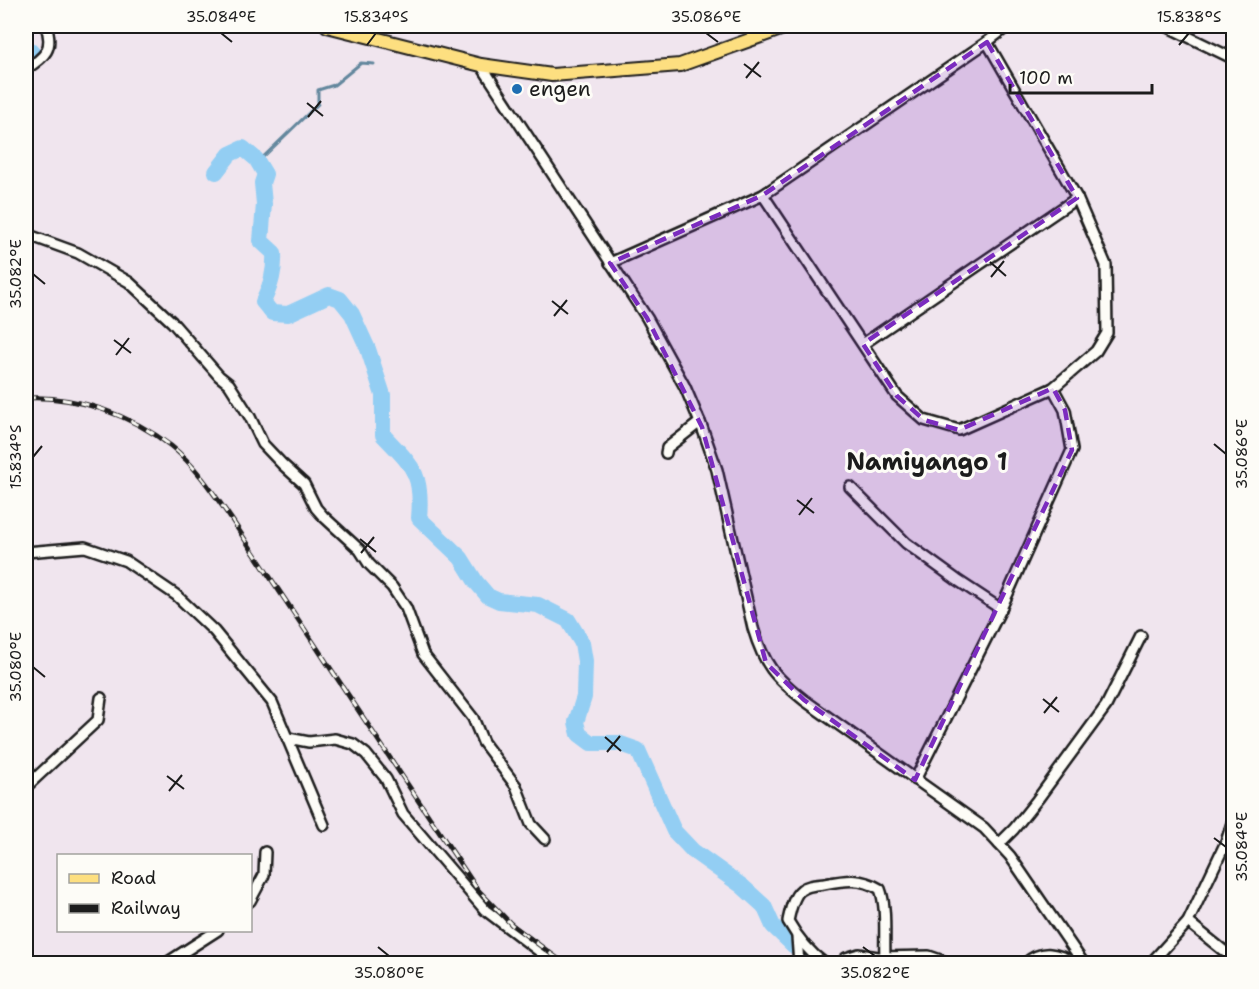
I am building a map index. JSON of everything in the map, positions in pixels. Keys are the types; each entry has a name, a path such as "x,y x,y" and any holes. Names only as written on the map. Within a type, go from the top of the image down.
{"main road":[{"path":"334,26 481,65 552,75 680,65 789,26"}],"street":[{"path":"26,69 45,54 50,45 46,26"},
{"path":"610,262 763,195 1008,26"},
{"path":"1166,26 1233,59"},
{"path":"763,195 897,396 924,420 959,430 1053,388 1096,351 1107,333 1106,265 1077,198 987,42"},
{"path":"481,65 668,352 686,387 717,470 753,628 759,651 766,663 788,687 804,700 915,780 977,821 999,844 1084,963"},
{"path":"863,344 1077,198"},
{"path":"26,234 78,253 129,282 172,322 219,376 229,384 250,417 263,444 304,484 316,508 323,516 360,550 369,564 392,587 406,608 423,654 473,718 483,742 516,786 531,824 545,840"},
{"path":"915,780 1001,609 1072,450 1065,410 1053,388"},
{"path":"666,453 667,448 700,422"},
{"path":"850,487 906,543 1001,609"},
{"path":"26,552 85,547 126,561 176,595 214,631 272,702 324,825"},
{"path":"999,844 1037,800 1106,706 1141,636"},
{"path":"26,788 98,720 101,698"},
{"path":"288,738 309,742 335,739 353,744 366,754 386,779 403,814 485,910 556,963"},
{"path":"1150,963 1188,922 1232,830 1233,817"},
{"path":"252,897 264,875 265,852"},
{"path":"825,963 797,937 788,921 799,891 810,885 836,881 861,880 880,888 883,897 885,957"},
{"path":"1188,922 1233,959"},
{"path":"165,963 215,932"},
{"path":"797,937 799,963"},
{"path":"1024,963 1045,952 1077,963"},
{"path":"840,963 846,958 859,954 878,957 929,956 952,963"}],"highlighted area":[{"path":"987,42 1077,198 863,344 897,396 924,420 959,430 1053,388 1065,410 1072,450 915,780 804,700 766,663 702,427 647,318 610,263 763,195"}],"waterway":[{"path":"26,43 27,47"},
{"path":"26,48 36,57"},
{"path":"258,162 318,104 318,90 334,85 361,63 374,64"},
{"path":"216,172 230,154 243,148 256,159 265,174 262,183 264,204 261,241 274,253 274,266 263,302 272,313 288,314 329,295 340,299 352,314 368,349 383,395 383,435 408,463 417,480 420,502 419,518 461,558 488,596 499,601 538,605 568,620 582,643 585,661 584,697 576,722 579,734 591,743 618,743 638,750 674,831 693,851 742,886 764,906 773,926 794,946"},
{"path":"800,953 811,964"}],"railway":[{"path":"26,398 64,400 121,416 155,435 189,462 232,520 477,889 512,925 565,964"}],"place":[{"name":"engen","path":"517,89"}],"district":[{"name":"Namiyango 1","path":"927,462"}]}
